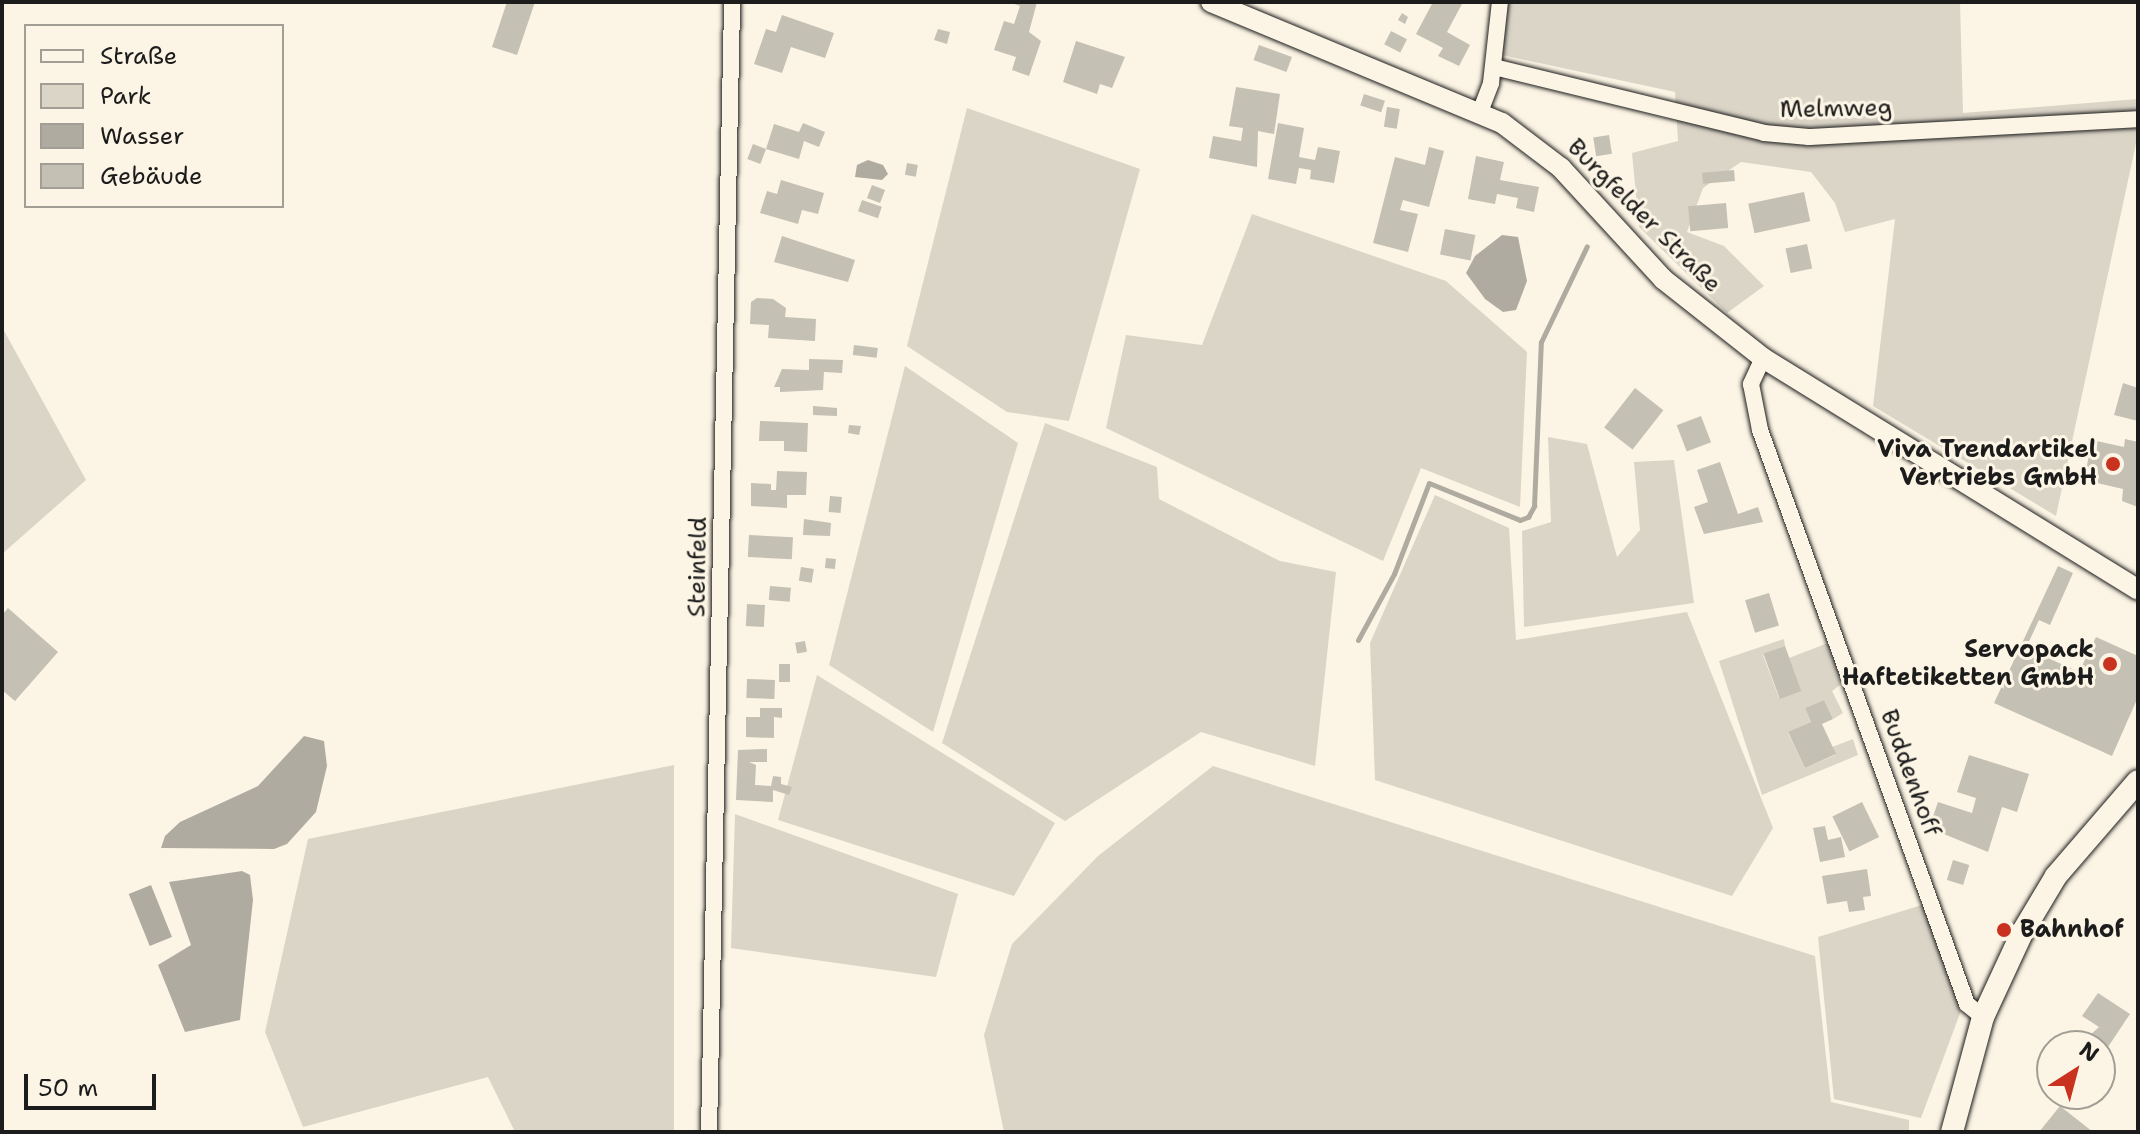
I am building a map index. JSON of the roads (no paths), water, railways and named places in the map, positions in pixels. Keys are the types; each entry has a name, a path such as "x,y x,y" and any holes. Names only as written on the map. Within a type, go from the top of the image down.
{"main road":[{"path":"1952,1132 1983,1017 2056,876 2138,781"}],"street":[{"name":"Steinfeld","path":"709,1132 732,2"},
{"name":"Burgfelder Straße","path":"1211,2 1480,112 1543,151 1663,279 1763,358 2138,590"},
{"path":"1480,112 1494,67 1500,2"},
{"name":"Melmweg","path":"1494,67 1764,133 1809,137 2138,119"},
{"name":"Buddenhoff","path":"1763,358 1751,384 1760,430 1967,1004 1983,1017"}],"water":[{"path":"868,160 883,165 888,174 882,180 855,177 857,165"},
{"path":"1502,235 1518,237 1527,281 1516,310 1503,312 1485,299 1466,273 1475,256"},
{"path":"304,736 324,741 327,766 316,812 287,844 274,849 161,848 165,836 180,822 258,786"},
{"path":"242,871 250,875 253,900 240,1020 185,1032 158,965 191,945 169,882"},
{"path":"151,885 172,937 150,946 129,894"}],"waterway":[{"path":"1358,640 1394,574 1429,483 1520,520 1528,517 1534,506 1541,342 1587,246"}],"place":[{"name":"Viva Trendartikel Vertriebs GmbH","path":"2113,464"},
{"name":"Servopack Haftetiketten GmbH","path":"2110,664"},
{"name":"Bahnhof","path":"2004,930"}]}
